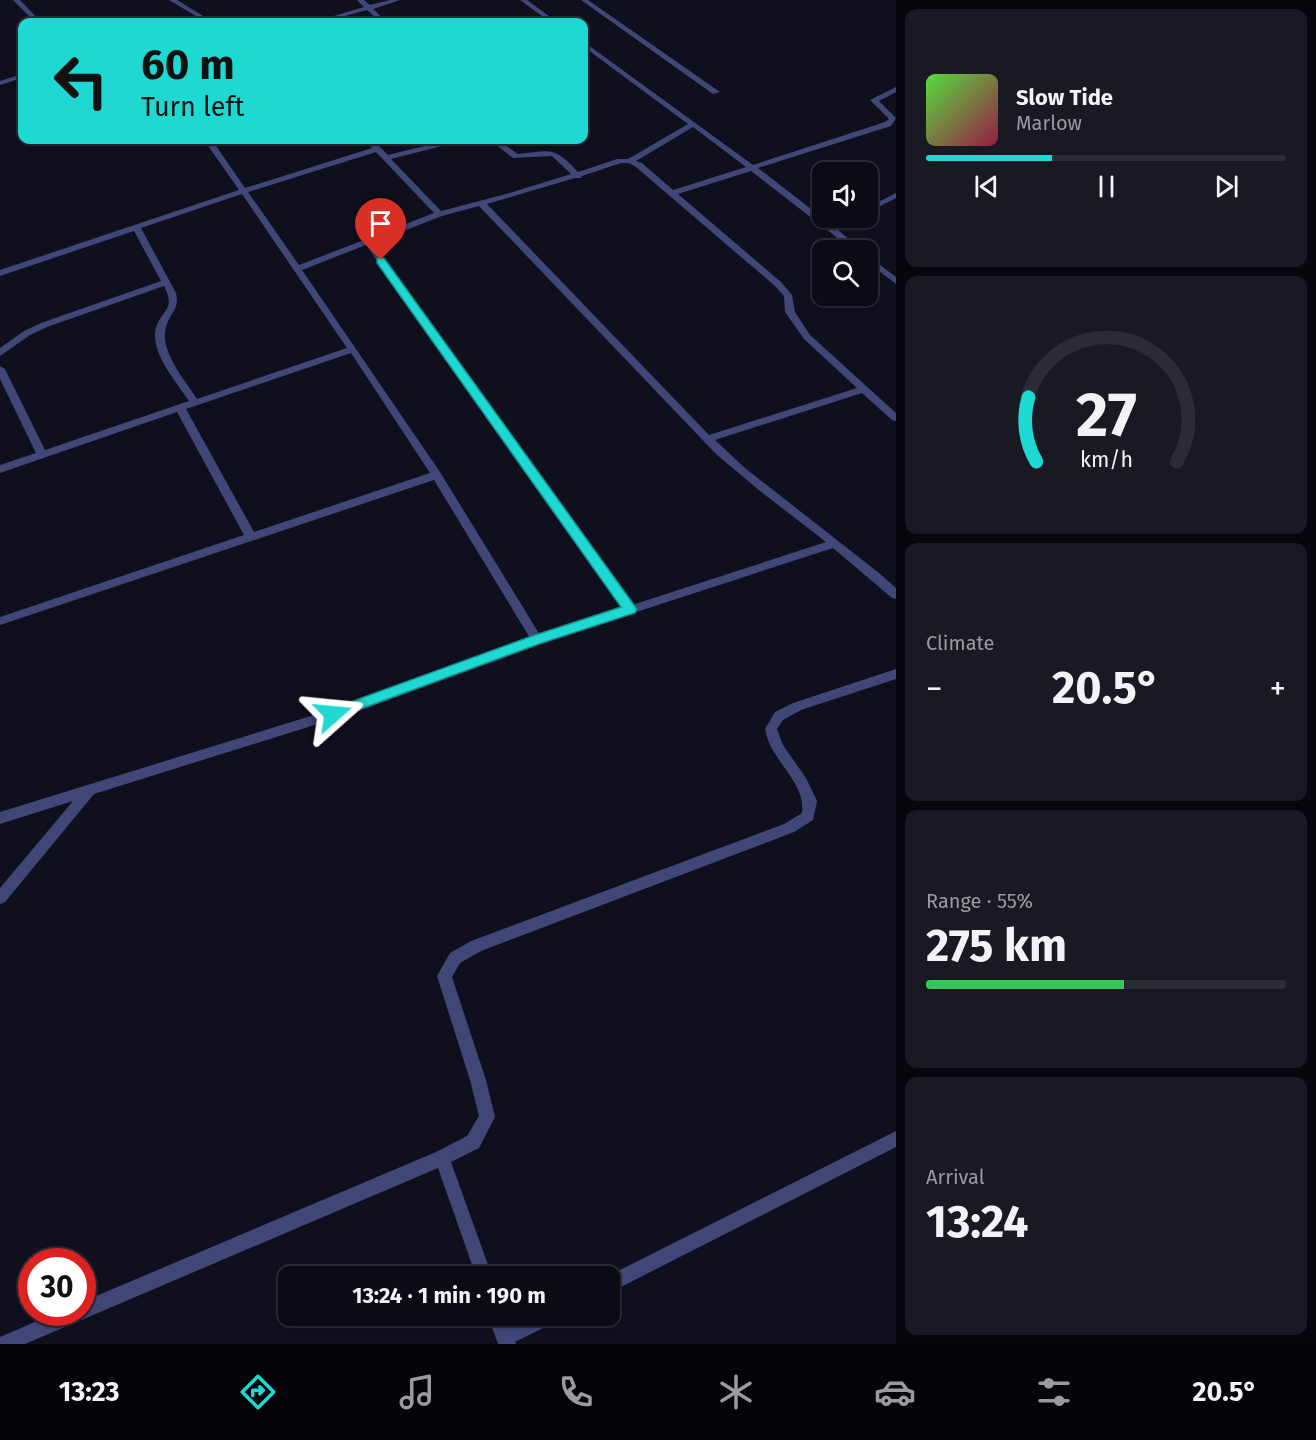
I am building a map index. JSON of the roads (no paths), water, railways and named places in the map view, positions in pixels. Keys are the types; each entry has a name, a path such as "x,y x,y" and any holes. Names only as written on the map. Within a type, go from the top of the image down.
{"street":[{"path":"16,0 34,18"},
{"path":"172,0 203,18"},
{"path":"360,0 380,18"},
{"path":"332,18 397,0"},
{"path":"523,0 549,18"},
{"path":"584,0 716,92"},
{"path":"588,47 754,169 845,240"},
{"path":"0,83 18,77"},
{"path":"673,193 754,169 888,124 893,119 874,100 896,89"},
{"path":"299,268 439,214 630,160 693,124"},
{"path":"211,144 299,268 436,475 537,640"},
{"path":"373,144 439,214"},
{"path":"386,158 440,144"},
{"path":"500,144 516,156 549,151 556,153 578,176"},
{"path":"0,273 377,149"},
{"path":"630,160 673,193 788,295 790,312 807,337 896,418"},
{"path":"878,205 896,195"},
{"path":"481,203 707,439 751,480 835,543 896,595"},
{"path":"136,227 172,293 174,304 161,327 159,337 163,349 195,403"},
{"path":"832,230 836,228"},
{"path":"367,241 630,609"},
{"path":"883,270 896,265"},
{"path":"878,266 896,281"},
{"path":"0,353 27,333 44,325 166,282"},
{"path":"0,469 353,349"},
{"path":"0,369 42,455"},
{"path":"707,439 864,389"},
{"path":"180,408 251,537"},
{"path":"0,621 436,475"},
{"path":"0,818 356,707 537,640 835,543"},
{"path":"96,1306 442,1158 473,1142 488,1117 444,976 454,958 476,946 789,828 808,816 810,801 801,782 777,747 771,729 779,716 797,706 896,674"},
{"path":"0,898 90,790"},
{"path":"620,1279 896,1138"},
{"path":"442,1158 480,1266"},
{"path":"5,1344 48,1326"},
{"path":"501,1326 506,1341 532,1326"}]}
